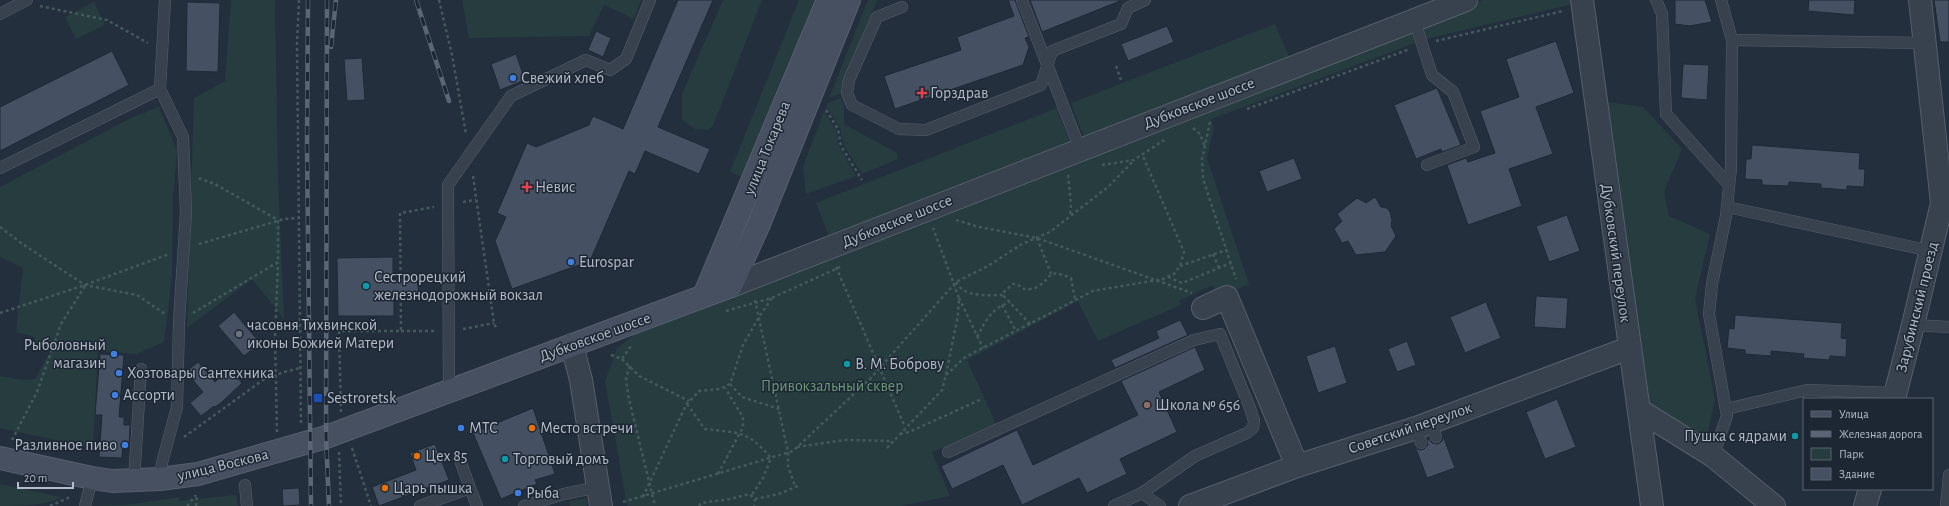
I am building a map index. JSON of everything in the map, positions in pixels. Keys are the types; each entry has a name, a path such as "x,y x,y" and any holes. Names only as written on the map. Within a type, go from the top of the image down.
{"main road":[{"name":"улица Токарева","path":"704,296 828,0"},
{"name":"улица Токарева","path":"731,286 759,224 849,0"},
{"name":"Дубковское шоссе","path":"333,443 449,391 731,286"},
{"name":"улица Воскова","path":"6,449 92,478 134,481 198,474 333,443"}],"street":[{"name":"Дубковское шоссе","path":"731,286 1466,0"},
{"name":"Зарубинский проезд","path":"1894,396 1914,325 1942,202 1920,0"},
{"name":"Дубковский переулок","path":"1583,3 1629,348 1652,506"},
{"path":"1203,308 1227,297 1297,466"},
{"path":"572,345 581,380 599,496"},
{"name":"Советский переулок","path":"1190,506 1297,466 1426,433 1629,348"},
{"path":"1639,410 1713,456 1774,506"},
{"path":"1865,506 1870,490"}],"lane":[{"path":"160,479 162,463 177,407 179,322 186,212 183,137 160,90 165,0"},
{"path":"449,391 448,185 511,96 586,60 610,70 626,59 650,0"},
{"path":"1022,0 1080,149"},
{"path":"902,7 877,16 849,80 847,93 852,105 899,129 926,130 1041,85 1052,51 1121,24 1128,8 1146,0"},
{"path":"1656,0 1662,14 1666,114 1729,185"},
{"path":"1713,456 1727,416 1709,314 1712,284 1727,207 1729,185 1732,40 1721,0"},
{"path":"0,14 25,1"},
{"path":"1414,19 1432,75 1453,92 1474,147 1427,165"},
{"path":"1732,40 1924,43"},
{"path":"0,168 160,90"},
{"path":"1727,207 1931,251"},
{"path":"1914,325 1949,327"},
{"path":"948,452 1194,340 1220,334 1250,408 1254,421 1253,428 1247,433 1195,456 1142,493 1114,506"},
{"path":"134,481 141,369"},
{"path":"1726,409 1807,390 1894,396"},
{"path":"461,463 477,506"},
{"path":"1946,506 1949,475"},
{"path":"85,506 92,478"},
{"path":"245,485 247,506"},
{"path":"420,506 470,488"},
{"path":"1142,493 1160,506"},
{"path":"524,506 564,494 599,496"}],"path":[{"path":"299,0 297,44 301,428"},
{"path":"25,1 107,20 162,51"},
{"path":"1240,111 1423,44 1583,3"},
{"path":"1116,66 1121,80"},
{"path":"824,107 838,129 841,146 862,180"},
{"path":"1205,124 1210,122 1202,159 1203,179 1236,279 1227,297"},
{"path":"1187,130 1199,126"},
{"path":"1193,128 1200,134 1205,147"},
{"path":"623,502 771,458 797,447 880,367 956,282 988,266 1022,244 1050,232 1109,186 1134,160 1167,139"},
{"path":"946,375 964,358 1093,291 1163,279 1174,274 1180,266 1184,252 1142,154"},
{"path":"1097,165 1134,160"},
{"path":"1068,170 1071,205 1070,216"},
{"path":"184,174 214,184 278,220"},
{"path":"341,416 339,332 401,331 400,213 476,200"},
{"path":"0,313 85,285 184,249 278,220 299,218"},
{"path":"952,219 979,227 1037,238 1194,294 1203,308"},
{"path":"277,435 275,338 278,220"},
{"path":"932,226 953,285 982,348"},
{"path":"0,227 24,245 66,271 85,285 137,295 158,311 179,322 278,262"},
{"path":"1037,238 1051,274"},
{"path":"828,248 906,426"},
{"path":"1180,266 1226,250"},
{"path":"1213,254 1218,268"},
{"path":"1168,277 1182,283 1231,263"},
{"path":"724,312 772,298 844,265"},
{"path":"1003,295 1004,292 1013,284 1017,284 1024,289 1036,288 1051,274 1057,272 1071,278 1075,299"},
{"path":"956,282 959,287 969,292 1003,295 1030,324"},
{"path":"6,449 37,392 61,324 85,285"},
{"path":"754,296 788,452 788,466 795,486"},
{"path":"642,497 688,403 699,391 725,388 730,384 743,345 759,316 772,298"},
{"path":"887,448 906,426 942,390 958,315 959,298"},
{"path":"977,337 986,320 998,306 1010,302"},
{"path":"1002,305 1016,331"},
{"path":"622,359 626,351 634,345"},
{"path":"611,355 622,359 639,376 688,403 705,430 739,433 750,437 771,458"},
{"path":"630,366 626,378 628,395 655,506"},
{"path":"166,450 233,404 263,380 300,368"},
{"path":"730,384 742,397 779,409"},
{"path":"718,474 743,427 743,417 725,388"},
{"path":"899,434 909,432 982,399"},
{"path":"797,447 845,440 893,441"},
{"path":"333,443 341,506"},
{"path":"351,445 371,506"},
{"path":"751,496 763,478 771,458"},
{"path":"699,506 701,503 709,501 730,500 749,494 755,499 779,494 800,485"},
{"path":"187,506 198,493 196,506"},
{"path":"50,506 76,494"},
{"path":"754,506 755,499"}],"green space":[{"path":"231,0 275,0 278,177 284,319 252,279 187,328 194,98 225,81"},
{"path":"462,0 641,0 634,19 604,5 589,36 469,38"},
{"path":"723,0 762,0 713,126 708,130 695,129 682,120 682,94"},
{"path":"799,0 821,0 748,179 730,172"},
{"path":"868,0 877,0 844,81 842,93 829,98"},
{"path":"1483,0 1577,0 1577,3 1426,39 1421,23"},
{"path":"94,2 105,25 76,39 65,17"},
{"path":"1275,24 1291,61 1085,141 1071,103"},
{"name":"Привокзальный сквер","path":"1412,26 1418,42 1211,119 1214,127 1207,158 1249,284 1218,298 1213,285 1179,301 1181,305 1098,341 1078,301 967,360 996,424 932,452 950,496 901,506 627,506 605,381 617,348 634,335 634,333"},
{"path":"841,98 844,105 844,124 897,153 898,159 862,174 844,146 840,128 826,106 828,103"},
{"path":"1607,102 1643,107 1682,149 1664,192 1669,216 1710,234 1695,299 1715,399 1708,432 1700,434 1648,402"},
{"path":"159,107 177,151 173,198 172,278 164,342 136,354 98,351 93,448 0,428 0,376 23,380 35,379 52,349 34,347 35,337 16,332 23,268 0,257 0,187 129,119"},
{"path":"1057,108 1071,145 830,239 816,203"},
{"path":"824,111 836,130 839,146 856,176 806,194 803,167"},
{"path":"0,484 61,497 41,504 0,506"},
{"path":"236,495 238,506 95,506 125,505 180,497 178,501"},
{"path":"586,498 587,506 570,506 569,501"}],"building":[{"path":"678,0 713,0 658,127 710,149 699,174 645,151 635,174 629,171 590,261 512,289 495,241 506,217 497,213 527,143 536,147 589,125 593,116 623,129"},
{"path":"1008,0 1015,0 1029,37 1025,38 1029,47 1023,65 895,109 884,76 961,50 957,37 1014,16"},
{"path":"1030,0 1120,0 1120,1 1042,32"},
{"path":"1675,0 1705,0 1712,22 1689,26 1675,24"},
{"path":"1809,0 1855,0 1854,15 1808,11"},
{"path":"1934,0 1949,0 1949,42 1940,42"},
{"path":"187,2 220,3 218,72 186,71"},
{"path":"1167,26 1174,42 1128,61 1121,44"},
{"path":"596,31 611,38 603,57 588,50"},
{"path":"1556,41 1574,93 1536,107 1553,154 1509,169 1522,206 1468,225 1447,165 1466,158 1468,162 1495,153 1480,111 1519,97 1506,59"},
{"path":"112,51 129,85 0,151 0,107"},
{"path":"516,54 525,80 500,90 491,64"},
{"path":"362,58 365,100 347,101 344,59"},
{"path":"1683,64 1709,65 1707,100 1681,98"},
{"path":"1437,88 1461,145 1442,152 1441,149 1416,159 1394,105"},
{"path":"1752,145 1860,153 1859,169 1865,169 1864,187 1847,186 1847,190 1821,188 1821,184 1789,182 1788,186 1762,185 1762,180 1745,179 1746,159 1751,159"},
{"path":"1294,158 1302,179 1267,192 1259,171"},
{"path":"1375,197 1381,207 1387,208 1390,212 1392,220 1391,226 1396,236 1385,252 1356,255 1348,241 1342,243 1334,229 1342,221 1337,214 1357,198 1366,203"},
{"path":"1567,215 1580,251 1549,262 1536,226"},
{"name":"Сестрорецкий железнодорожный вокзал","path":"393,257 393,279 417,278 419,296 394,297 394,316 338,316 337,258"},
{"path":"1536,296 1568,298 1566,329 1534,327"},
{"path":"1486,302 1501,338 1465,353 1450,317"},
{"name":"часовня Тихвинской иконы Божией Матери","path":"234,312 260,343 244,356 218,326"},
{"path":"1735,315 1842,323 1841,338 1847,339 1846,357 1830,356 1829,360 1803,358 1804,354 1771,351 1771,356 1745,354 1745,350 1727,348 1729,328 1734,329"},
{"path":"1180,320 1188,335 1115,368 1111,360 1159,338 1156,331"},
{"path":"1407,341 1416,365 1397,372 1388,349"},
{"path":"1335,346 1347,383 1318,393 1306,356"},
{"path":"1195,347 1205,370 1159,392 1177,432 1120,459 1127,474 1087,493 1079,478 1022,505 1003,465 952,489 941,466 1017,430 1033,465 1138,415 1121,381"},
{"path":"100,354 124,355 119,417 124,417 124,425 130,425 129,447 123,446 122,458 99,457 102,415 95,415"},
{"path":"198,362 215,382 230,369 242,383 222,402 201,416 190,403 203,392 186,372"},
{"path":"1557,399 1576,447 1545,459 1526,412"},
{"name":"Торговый домъ","path":"533,408 555,474 535,480 537,484 501,499 473,433"},
{"path":"1443,436 1455,468 1427,478 1415,446 1419,450 1424,449 1428,445 1427,440 1429,439 1432,443 1438,444 1442,441"},
{"path":"435,444 449,480 379,506 372,487 416,470 410,453"},
{"path":"299,488 300,505 283,506 282,489"}],"railway":[{"path":"308,0 307,145 311,506"},
{"path":"327,0 326,437 329,506"},
{"path":"331,47 336,0"},
{"path":"416,0 449,101"}],"place":[{"name":"Свежий хлеб","path":"513,78"},
{"name":"Горздрав","path":"922,93"},
{"name":"Невис","path":"527,187"},
{"name":"Eurospar","path":"571,262"},
{"name":"Сестрорецкий железнодорожный вокзал","path":"366,286"},
{"name":"часовня Тихвинской иконы Божией Матери","path":"239,334"},
{"name":"Рыболовный магазин","path":"114,354"},
{"name":"В. М. Боброву","path":"847,364"},
{"name":"Хозтовары Сантехника","path":"119,373"},
{"name":"Ассорти","path":"115,395"},
{"name":"Sestroretsk","path":"318,398"},
{"name":"Школа № 656","path":"1147,405"},
{"name":"МТС","path":"461,428"},
{"name":"Место встречи","path":"532,428"},
{"name":"Пушка с ядрами","path":"1795,436"},
{"name":"Разливное пиво","path":"125,445"},
{"name":"Цех 85","path":"417,456"},
{"name":"Торговый домъ","path":"505,459"},
{"name":"Царь пышка","path":"385,488"},
{"name":"Рыба","path":"518,493"}]}
